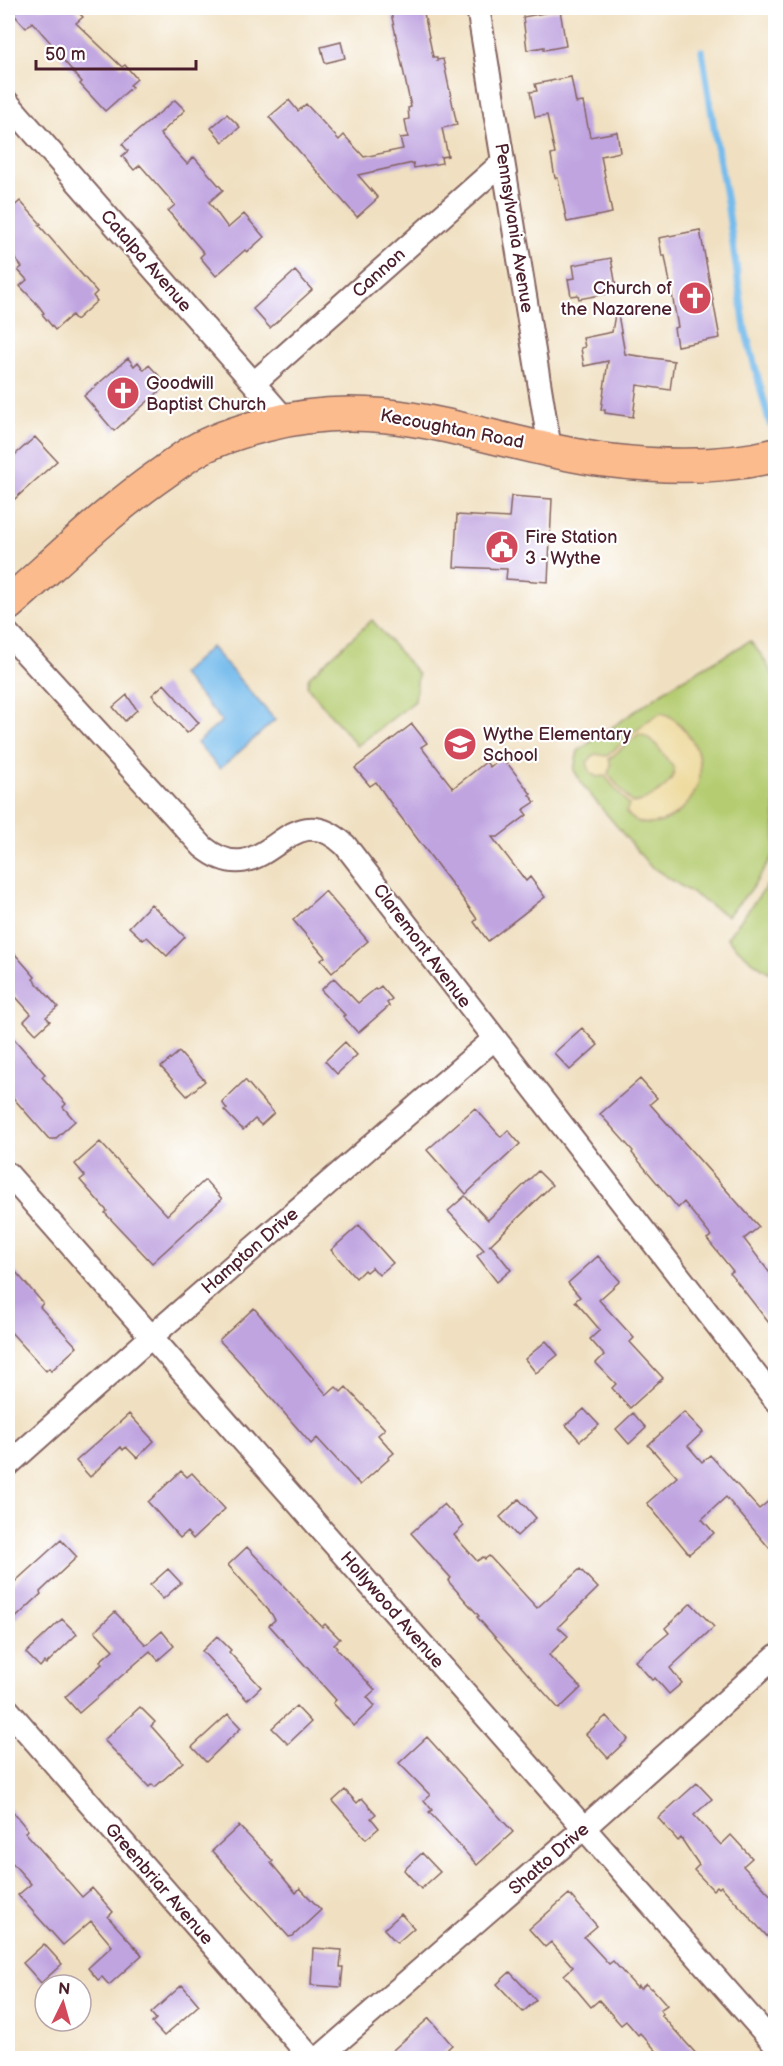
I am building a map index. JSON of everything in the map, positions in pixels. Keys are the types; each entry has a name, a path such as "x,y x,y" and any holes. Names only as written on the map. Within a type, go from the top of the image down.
{"main road":[{"name":"Kecoughtan Road","path":"8,604 133,494 194,452 238,432 285,419 322,414 361,413 402,416 604,460 652,465 705,465 761,459 776,455"}],"street":[{"name":"Pennsylvania Avenue","path":"478,8 550,449"},
{"name":"Catalpa Avenue","path":"8,103 285,419"},
{"name":"Cannon","path":"254,383 503,162"},
{"name":"Claremont Avenue","path":"8,634 203,847 213,855 224,861 247,861 292,833 303,829 327,831 338,837 776,1401"},
{"name":"Hampton Drive","path":"8,1465 151,1337 495,1039"},
{"name":"Hollywood Avenue","path":"8,1174 776,2046"},
{"name":"Shatto Drive","path":"320,2058 584,1828 776,1656"},
{"name":"Greenbriar Avenue","path":"8,1710 311,2058"}],"green space":[{"path":"372,620 418,674 415,701 357,746 307,686 309,677"},
{"path":"750,641 775,679 775,853 750,891 727,916 650,866 584,787 574,770 578,751 673,685"},
{"path":"775,875 776,975 750,959 727,938"}],"sand":[{"path":"661,713 678,723 698,753 700,774 695,792 684,808 654,824 639,822 626,812 629,805 605,776 597,777 590,773 587,762 595,754 607,756 649,720","holes":["639,734 655,743 674,768 673,774 666,786 652,796 632,803 608,774 611,765 609,759"]}],"water":[{"path":"211,647 275,720 220,769 197,743 222,721 181,674"}],"building":[{"path":"8,8 74,8 83,17 76,23 122,67 125,65 137,79 130,85 132,87 105,111 80,84 82,82 58,54 59,52 32,22 26,28"},
{"path":"390,8 423,8 433,57 437,57 437,60 443,59 457,125 442,128 448,156 441,157 442,163 414,168 413,163 358,175 378,198 357,217 269,117 289,100 298,111 306,104 339,140 344,135 364,157 403,149 400,138 408,137 405,120 409,119 408,108 411,107"},
{"path":"560,10 566,46 527,50 523,17"},
{"path":"341,42 345,58 325,63 321,47"},
{"path":"571,77 576,103 583,102 590,137 617,132 620,152 601,156 612,213 567,222 558,178 555,178 551,155 555,154 547,115 535,117 530,92 537,91 535,84"},
{"path":"175,100 185,110 160,134 187,164 194,157 223,190 209,202 228,228 244,214 264,237 247,252 245,250 216,276 200,257 204,253 168,211 175,205 140,165 134,170 122,156 128,151 122,144"},
{"path":"227,114 240,127 223,142 211,128"},
{"path":"20,201 97,292 93,296 97,301 76,320 72,315 55,330 38,305 20,286 27,280 18,270 22,267 8,250 8,212"},
{"path":"700,230 720,338 677,346 674,328 678,327 665,256 662,256 659,238"},
{"path":"611,258 617,292 579,299 578,295 571,296 568,279 575,278 573,265"},
{"path":"295,271 312,290 270,328 253,309"},
{"path":"615,314 618,314 625,354 674,361 670,390 637,385 633,417 605,413 605,410 601,410 608,361 584,366 581,348 585,347 583,338 612,332"},
{"name":"Goodwill Baptist Church","path":"128,358 134,366 138,362 144,370 149,365 162,379 157,383 162,389 114,431 84,396"},
{"path":"35,437 57,461 8,505 8,461"},
{"name":"Fire Station 3 - Wythe","path":"511,496 552,499 548,582 506,579 507,569 454,567 457,515 509,518"},
{"path":"164,684 199,723 187,733 152,695"},
{"path":"127,695 137,710 125,721 113,707"},
{"name":"Wythe Elementary School","path":"412,724 427,743 421,747 453,788 486,762 490,767 501,758 508,764 535,802 523,810 527,815 498,837 492,837 526,881 530,877 545,897 488,941 474,922 477,919 376,782 370,786 355,768"},
{"path":"325,891 368,941 332,973 321,960 325,957 293,920"},
{"path":"151,904 185,937 167,956 147,937 143,940 129,927"},
{"path":"8,946 58,1007 46,1017 50,1021 36,1034 24,1021 31,1014 8,988"},
{"path":"334,978 358,1003 381,986 392,999 387,1003 389,1006 358,1033 343,1016 345,1015 321,990"},
{"path":"582,1028 598,1045 570,1070 554,1053"},
{"path":"8,1032 45,1074 42,1077 66,1104 63,1107 75,1121 55,1139 49,1139 8,1092"},
{"path":"345,1042 357,1055 337,1074 325,1061"},
{"path":"179,1052 205,1081 187,1096 161,1067"},
{"path":"640,1079 657,1098 650,1104 759,1227 744,1239 776,1281 776,1332 730,1273 733,1271 707,1239 711,1236 684,1202 678,1208 600,1114"},
{"path":"245,1080 274,1113 261,1125 255,1119 243,1130 224,1110 227,1109 222,1102"},
{"path":"475,1108 501,1137 508,1130 520,1144 466,1194 427,1150"},
{"path":"100,1142 167,1215 205,1180 222,1199 152,1263 105,1213 107,1211 80,1180 85,1176 75,1164"},
{"path":"538,1171 552,1185 489,1246 491,1245 511,1270 497,1282 477,1256 484,1250 448,1211 465,1196 488,1220"},
{"path":"359,1225 393,1263 379,1275 372,1267 366,1272 364,1270 356,1278 331,1250"},
{"path":"598,1256 620,1281 599,1300 634,1338 630,1342 663,1378 630,1408 612,1388 616,1384 596,1363 604,1355 590,1339 600,1330 575,1301 580,1297 568,1283"},
{"path":"8,1263 43,1303 40,1307 77,1347 51,1371 49,1368 46,1371 8,1329"},
{"path":"254,1308 327,1395 336,1387 341,1392 346,1387 385,1429 378,1435 394,1453 360,1485 317,1438 311,1444 219,1340"},
{"path":"546,1341 558,1355 536,1373 525,1359"},
{"path":"584,1409 599,1425 580,1441 566,1425"},
{"path":"684,1412 703,1432 688,1446 702,1462 710,1455 759,1509 776,1495 776,1556 726,1497 702,1519 714,1533 689,1554 647,1503 677,1477 648,1445"},
{"path":"633,1413 646,1428 629,1444 616,1429"},
{"path":"129,1414 154,1441 137,1458 126,1447 123,1450 121,1447 90,1477 76,1461"},
{"path":"181,1471 187,1477 192,1473 225,1509 193,1539 187,1532 180,1538 148,1502"},
{"path":"519,1499 536,1518 517,1536 500,1517"},
{"path":"444,1504 464,1526 454,1535 477,1561 489,1556 537,1608 580,1569 598,1588 558,1627 568,1636 549,1655 581,1688 559,1709 477,1617 479,1616 448,1581 451,1578 411,1533"},
{"path":"61,1540 77,1557 8,1625 8,1588"},
{"path":"247,1547 322,1627 325,1624 340,1639 334,1644 336,1648 375,1690 367,1697 375,1706 354,1726 333,1703 336,1700 269,1625 275,1620 271,1613 228,1565"},
{"path":"168,1569 181,1583 163,1599 150,1585"},
{"path":"691,1603 714,1627 670,1668 682,1683 669,1694 635,1661 669,1633 665,1628"},
{"path":"115,1612 146,1645 162,1631 174,1646 158,1660 150,1651 79,1713 65,1697 102,1664 100,1661 113,1650 95,1631"},
{"path":"62,1619 77,1634 40,1667 26,1653"},
{"path":"217,1636 261,1687 247,1700 202,1651"},
{"path":"296,1706 311,1722 288,1744 272,1728"},
{"path":"140,1707 155,1722 151,1726 183,1762 155,1787 152,1784 149,1787 104,1740"},
{"path":"228,1714 241,1728 206,1762 192,1747"},
{"path":"606,1716 628,1739 608,1758 586,1734"},
{"path":"427,1737 513,1832 477,1865 429,1812 432,1810 424,1800 430,1795 399,1763"},
{"path":"697,1783 712,1799 694,1815 721,1845 731,1835 752,1858 743,1866 776,1901 776,1946 721,1886 713,1890 694,1870 699,1865 681,1838 678,1841 658,1818"},
{"path":"345,1790 357,1803 362,1798 376,1814 371,1818 379,1828 366,1839 333,1801"},
{"path":"8,1806 28,1830 25,1832 82,1897 92,1888 113,1912 108,1917 142,1955 109,1985 102,1977 98,1980 88,1968 112,1946 91,1921 63,1945 18,1895 31,1884 8,1858"},
{"path":"239,1826 273,1861 271,1863 296,1893 300,1888 321,1910 293,1936 289,1937 212,1851"},
{"path":"422,1853 440,1872 421,1889 404,1870"},
{"path":"569,1894 597,1926 584,1937 609,1964 613,1961 637,1988 638,1986 640,1989 646,1984 652,1988 667,2005 660,2010 663,2014 661,2015 700,2058 663,2058 626,2021 621,2025 599,2000 591,2007 564,1975 573,1967 551,1942 545,1947 529,1929"},
{"path":"401,1914 414,1928 397,1943 384,1929"},
{"path":"44,1944 62,1964 52,1973 33,1974 23,1963"},
{"path":"313,1948 342,1950 341,1987 311,1985"},
{"path":"510,1972 536,2000 523,2012 497,1984"},
{"path":"182,1985 199,2005 164,2036 152,2023 156,2019 151,2013"},
{"path":"429,2018 452,2045 438,2058 384,2058"}],"waterway":[{"path":"702,51 745,329 770,424"}],"place":[{"name":"Church of the Nazarene","path":"695,298"},
{"name":"Goodwill Baptist Church","path":"123,393"},
{"name":"Fire Station 3 - Wythe","path":"502,547"},
{"name":"Wythe Elementary School","path":"460,744"}]}
